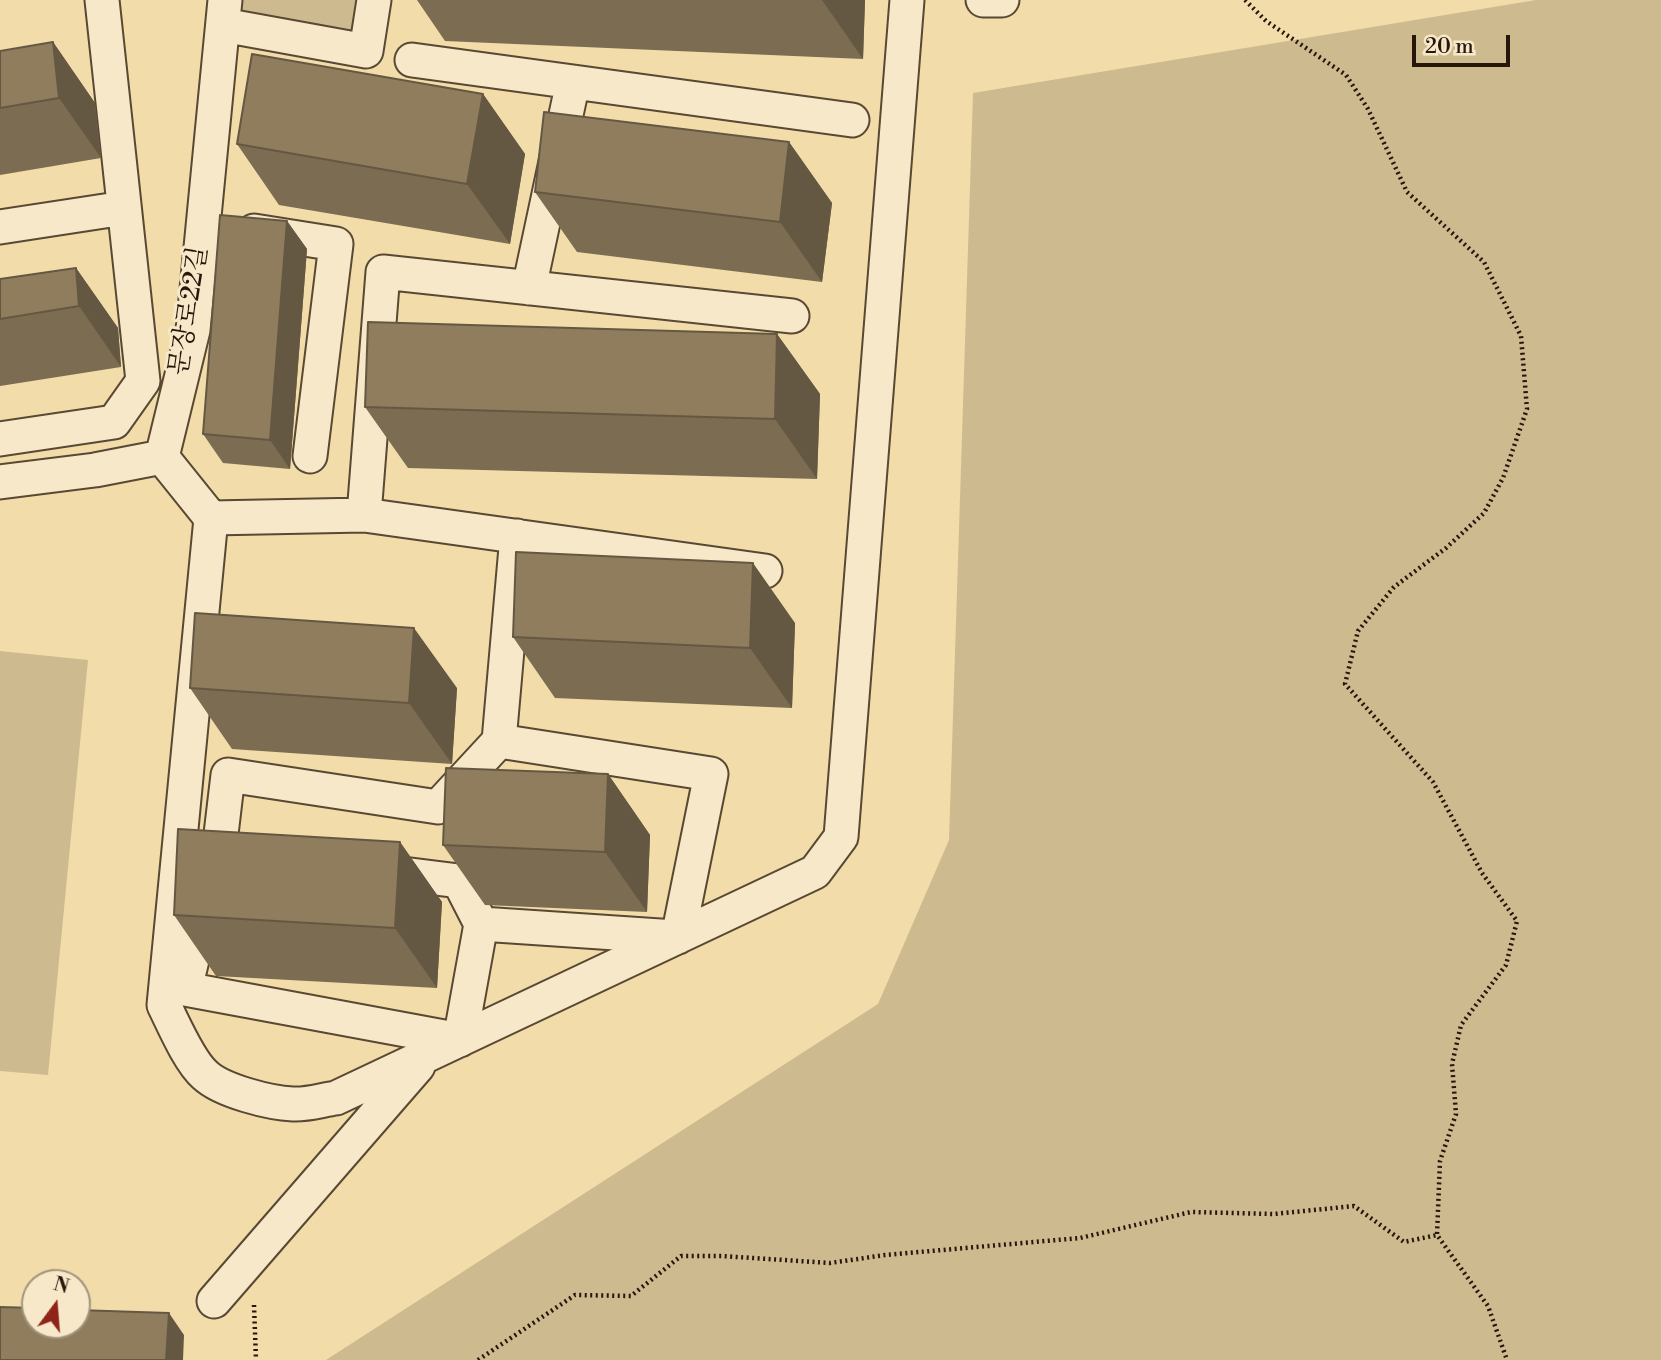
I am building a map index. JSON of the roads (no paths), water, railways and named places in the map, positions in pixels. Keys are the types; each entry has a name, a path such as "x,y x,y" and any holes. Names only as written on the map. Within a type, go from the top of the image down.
{"street":[{"path":"0,439 114,422 143,380 102,0"},
{"path":"224,12 366,51 374,0"},
{"path":"0,482 95,470 162,457 211,518 164,1005 185,1047 205,1076 237,1092 294,1105 336,1098 815,872 841,837 907,0"},
{"path":"984,0 1002,0"},
{"name":"문장로22길","path":"162,457 193,330 224,12"},
{"path":"412,60 852,120"},
{"path":"529,288 573,82"},
{"path":"0,227 124,208"},
{"path":"203,222 336,244 310,456"},
{"path":"364,515 383,272 792,316"},
{"path":"211,518 364,515 765,571"},
{"path":"460,1040 481,924 459,881 444,828 499,741 517,537"},
{"path":"499,741 711,774 678,937"},
{"path":"444,828 228,775 232,853 185,989 460,1040"},
{"path":"352,867 459,881"},
{"path":"481,924 678,937"},
{"path":"214,1301 426,1056"}]}
